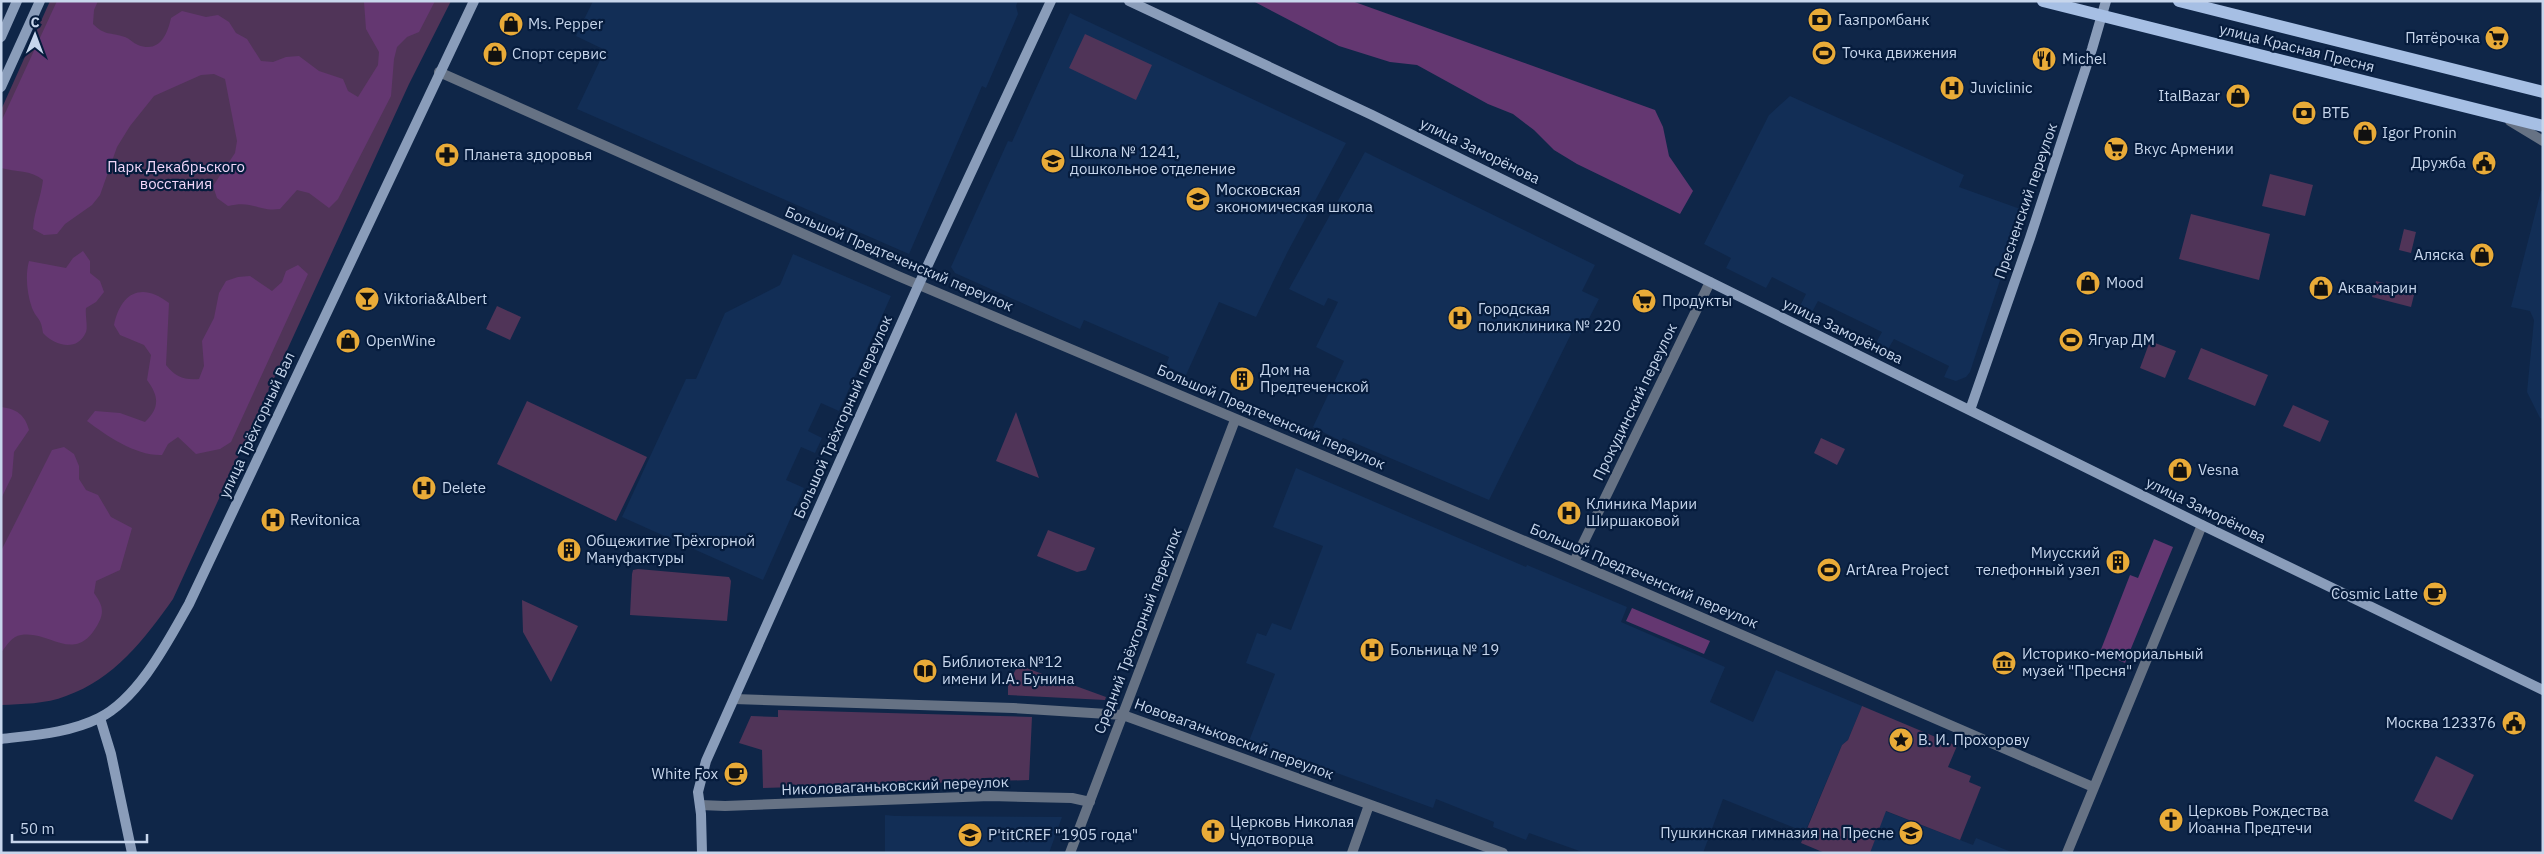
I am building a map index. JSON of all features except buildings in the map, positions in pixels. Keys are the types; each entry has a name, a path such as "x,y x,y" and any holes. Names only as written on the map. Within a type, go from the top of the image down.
{"main road":[{"name":"улица Красная Пресня","path":"2043,1 2543,126"},
{"name":"улица Красная Пресня","path":"2179,1 2543,92"}],"street":[{"path":"1,37 17,1"},
{"path":"1,87 40,1"},
{"name":"улица Трёхгорный Вал","path":"1,739 72,728 100,718 121,702 143,678 189,604 474,1"},
{"name":"Большой Трёхгорный переулок","path":"702,853 698,792 700,779 919,284 1050,1"},
{"name":"улица Заморёнова","path":"1129,1 1372,114 2202,525 2543,690"},
{"name":"Пресненский переулок","path":"1970,410 2036,219 2106,1"},
{"name":"Большой Предтеченский переулок","path":"439,72 919,284 1235,420 1286,439 1574,562 2093,787"},
{"path":"2498,114 2543,141"},
{"name":"Прокудинский переулок","path":"1574,562 1710,282"},
{"name":"Средний Трёхгорный переулок","path":"1070,853 1235,420"},
{"path":"2067,853 2202,525"},
{"name":"Нововаганьковский переулок","path":"734,699 1013,708 1123,715 1503,853"},
{"path":"100,718 111,754 132,853"},
{"name":"Николоваганьковский переулок","path":"700,805 725,806 990,796 1072,798 1090,802"},
{"path":"1352,853 1369,804"}],"shaded area":[{"path":"57,1 98,1 94,10 93,24 97,28 104,32 125,37 145,47 157,45 164,37 171,18 182,11 206,17 218,15 229,22 236,33 247,39 261,61 273,62 286,57 299,56 319,71 343,79 348,91 358,97 378,65 379,52 366,29 364,2 435,1 419,32 407,37 397,47 394,59 391,96 338,199 329,208 309,193 297,190 280,209 266,209 244,204 228,206 217,198 213,186 235,153 237,141 225,79 214,74 201,75 154,96 130,126 117,147 100,195 92,205 65,224 57,234 44,235 33,229 43,180 28,173 1,168 1,122"},
{"path":"593,1 1018,1 1016,6 1018,14 986,88 982,86 909,254 577,109 605,50 576,36"},
{"path":"1253,1 1352,1 1655,110 1663,127 1669,156 1693,191 1680,214 1577,164 1554,150 1534,130 1513,114 1488,104 1417,65 1390,62 1339,46"},
{"path":"1070,13 1346,143 1287,253 1256,317 1219,302 1186,375 1166,366 1169,357 1084,320 1080,329 955,273 951,267 1008,141 1012,142"},
{"path":"1790,96 1964,175 1959,187 2023,210 1970,372 1966,377 1956,381 1944,377 1949,366 1894,339 1888,349 1876,343 1882,332 1818,301 1812,312 1800,306 1806,294 1772,277 1766,288 1726,268 1731,258 1704,244 1769,115"},
{"name":"Городская поликлиника № 220","path":"1365,152 1595,265 1582,291 1599,299 1581,334 1573,330 1489,500 1343,438 1341,441 1313,427 1344,361 1316,347 1338,302 1328,298 1324,306 1289,289"},
{"path":"2541,191 2543,191 2543,419 2540,418 2527,392 2534,320 2530,311 2511,307"},
{"path":"83,251 90,261 90,273 100,281 104,292 96,302 86,308 87,330 82,339 77,343 65,345 53,341 43,333 40,321 32,308 27,284 29,261 66,268 73,258"},
{"path":"793,254 891,296 839,411 821,403 808,431 822,438 815,453 801,447 786,480 804,488 763,580 622,517 686,379 696,379 725,313 780,285"},
{"path":"298,265 308,274 231,442 220,449 196,454 178,437 168,444 162,455 152,454 132,449 122,444 87,421 95,411 120,413 145,422 155,407 156,397 147,380 151,355 144,345 120,335 114,325 117,314 127,298 142,292 150,293 169,303 166,365 180,377 199,379 204,366 202,341 214,318 219,293 226,281 250,276 272,291 282,282 286,271"},
{"path":"1,407 12,409 20,414 29,430 14,452 12,476 1,499"},
{"path":"64,447 74,454 79,466 79,479 86,490 98,495 111,517 132,528 120,570 96,581 94,593 100,603 102,614 90,635 81,642 72,645 63,644 43,637 21,635 12,639 1,653 1,551 52,450"},
{"path":"1296,468 1526,567 1527,565 1627,607 1621,622 1725,667 1710,702 1753,722 1776,670 1862,706 1848,740 1842,745 1805,832 1723,799 1703,853 1585,853 1529,833 1526,840 1493,827 1494,822 1436,799 1433,808 1249,741 1275,674 1246,663 1257,633 1266,636 1272,623 1291,630 1323,546 1273,527"},
{"path":"2154,539 2173,547 2125,663 2100,652 2130,575 2138,578"},
{"path":"1632,608 1710,641 1704,654 1626,621"},
{"name":"Пушкинская гимназия на Пресне","path":"1885,811 1973,845 1976,838 2014,853 1870,853"},
{"name":"P'titCREF \"1905 года\"","path":"885,815 1062,817 1049,853 885,853"}],"green space":[{"name":"Парк Декабрьского восстания","path":"50,1 451,1 409,84 173,599 151,629 127,656 113,669 83,689 50,701 1,705 1,110"},
{"path":"1085,34 1152,65 1136,100 1069,68"},
{"path":"2270,174 2313,185 2305,216 2262,206"},
{"path":"2191,214 2270,234 2259,280 2179,259"},
{"path":"2404,229 2416,232 2411,253 2399,250"},
{"path":"2376,281 2415,291 2411,307 2372,297"},
{"path":"497,306 521,317 510,340 486,329"},
{"path":"2150,341 2176,351 2165,378 2140,368"},
{"path":"2201,348 2268,375 2255,406 2188,379"},
{"path":"527,401 647,457 616,521 497,464"},
{"path":"2293,405 2329,421 2320,442 2283,426"},
{"path":"1016,412 1039,478 996,461"},
{"path":"1821,438 1845,449 1837,465 1814,453"},
{"path":"1048,530 1095,548 1086,570 1077,572 1037,556"},
{"path":"633,570 729,577 731,581 727,621 630,615 632,574"},
{"path":"522,600 578,626 551,682 523,632"},
{"path":"1018,665 1106,697 1105,700 1008,695 1008,685"},
{"path":"1862,706 1957,746 1948,767 1971,776 1969,782 1981,787 1960,840 1886,811 1870,853 1825,853 1801,843 1842,745 1848,740"},
{"path":"778,710 1032,717 1029,780 763,788 762,750 739,743 751,716 778,717"},
{"path":"2436,756 2474,775 2452,820 2414,801"}],"place":[{"name":"Газпромбанк","path":"1820,20"},
{"name":"Ms. Pepper","path":"511,24"},
{"name":"Пятёрочка","path":"2497,38"},
{"name":"Точка движения","path":"1824,53"},
{"name":"Спорт сервис","path":"495,54"},
{"name":"Michel","path":"2044,59"},
{"name":"Juviclinic","path":"1952,88"},
{"name":"ItalBazar","path":"2238,96"},
{"name":"ВТБ","path":"2304,113"},
{"name":"Igor Pronin","path":"2365,133"},
{"name":"Вкус Армении","path":"2116,149"},
{"name":"Планета здоровья","path":"447,155"},
{"name":"Школа № 1241, дошкольное отделение","path":"1053,161"},
{"name":"Дружба","path":"2484,163"},
{"name":"Московская экономическая школа","path":"1198,199"},
{"name":"Аляска","path":"2482,255"},
{"name":"Mood","path":"2088,283"},
{"name":"Аквамарин","path":"2321,288"},
{"name":"Viktoria&Albert","path":"367,299"},
{"name":"Продукты","path":"1644,301"},
{"name":"Городская поликлиника № 220","path":"1460,318"},
{"name":"Ягуар ДМ","path":"2071,340"},
{"name":"OpenWine","path":"348,341"},
{"name":"Дом на Предтеченской","path":"1242,379"},
{"name":"Vesna","path":"2180,470"},
{"name":"Delete","path":"424,488"},
{"name":"Клиника Марии Ширшаковой","path":"1569,513"},
{"name":"Revitonica","path":"273,520"},
{"name":"Общежитие Трёхгорной Мануфактуры","path":"569,550"},
{"name":"Миусский телефонный узел","path":"2118,562"},
{"name":"ArtArea Project","path":"1829,570"},
{"name":"Cosmic Latte","path":"2435,594"},
{"name":"Больница № 19","path":"1372,650"},
{"name":"Историко-мемориальный музей \"Пресня\"","path":"2004,663"},
{"name":"Библиотека №12 имени И.А. Бунина","path":"925,671"},
{"name":"Москва 123376","path":"2514,723"},
{"name":"В. И. Прохорову","path":"1901,740"},
{"name":"White Fox","path":"736,774"},
{"name":"Церковь Рождества Иоанна Предтечи","path":"2171,820"},
{"name":"Церковь Николая Чудотворца","path":"1213,831"},
{"name":"Пушкинская гимназия на Пресне","path":"1911,833"},
{"name":"P'titCREF \"1905 года\"","path":"970,835"}]}
